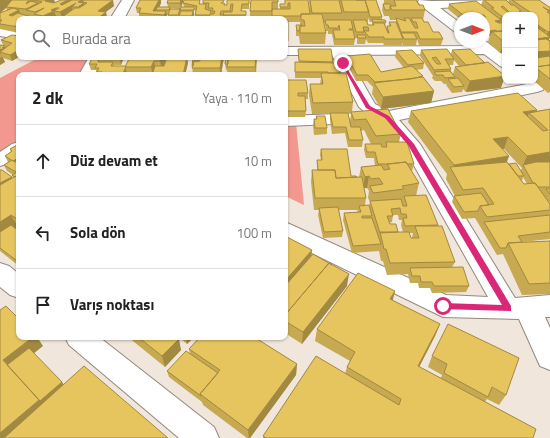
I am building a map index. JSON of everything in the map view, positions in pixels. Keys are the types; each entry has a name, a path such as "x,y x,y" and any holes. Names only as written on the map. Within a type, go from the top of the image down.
{"street":[{"path":"119,16 128,0"},
{"path":"425,3 522,0"},
{"path":"425,3 454,25"},
{"path":"0,32 16,35"},
{"path":"0,43 16,35"},
{"path":"288,51 338,51 454,47"},
{"path":"486,48 502,61"},
{"path":"338,51 343,63 368,107 387,117 411,144 529,307 550,357"},
{"path":"88,72 94,60"},
{"path":"288,121 387,117 492,98 533,84 550,98"},
{"path":"0,160 16,150"},
{"path":"288,231 443,306 529,307"},
{"path":"0,272 16,285"},
{"path":"83,340 203,438"}],"shaded area":[{"path":"34,60 92,60 86,72 16,72 16,143 0,152 0,78"},
{"path":"296,123 304,205 288,197 288,124"}],"building":[{"path":"12,0 33,0 31,1 38,3 26,9 6,7"},
{"path":"34,0 47,0 45,1 54,3 61,0 68,0 60,4 62,5 72,0 82,0 78,2 84,3 78,7 72,7 76,3 60,12 54,11 43,16 34,14 44,8 35,12 26,10 42,2"},
{"path":"85,0 113,0 98,11 106,12 101,16 63,16 75,8 79,8 87,3 82,2"},
{"path":"140,0 159,0 153,11 166,11 164,15 139,13 141,8 136,8"},
{"path":"168,0 181,0 180,3 167,3"},
{"path":"184,0 200,0 199,4 206,4 205,9 211,11 210,14 214,14 215,11 212,11 213,8 208,8 209,3 203,3 203,0 224,0 221,3 227,5 227,0 249,0 249,4 242,4 241,11 246,11 246,15 224,16 195,15 197,6 183,3","holes":["231,4 233,4 232,12 224,12 223,15 220,15 221,11 230,11"]},
{"path":"251,0 278,0 278,2 272,2 272,11 250,11"},
{"path":"285,0 308,0 310,14 301,14 301,16 272,16 272,9 290,9 290,3 288,3 288,7 280,7 280,4 285,4"},
{"path":"310,0 339,0 342,13 312,13"},
{"path":"341,0 365,0 369,12 344,12"},
{"path":"365,0 376,0 382,17 370,17"},
{"path":"394,0 416,0 419,5 423,5 425,10 392,10 390,6 396,6"},
{"path":"484,0 506,0 521,11 509,12 503,6 501,7 508,12 502,12 502,16 491,8 494,8"},
{"path":"512,0 539,0 550,7 550,11 543,7 550,12 547,12 550,14 550,31 548,32 538,25 538,12 530,12"},
{"path":"476,1 501,20 495,21 502,23 502,31 490,31 490,12 459,12 449,4"},
{"path":"383,4 390,4 390,10 385,10"},
{"path":"157,7 170,7 169,10 156,10"},
{"path":"181,7 194,7 194,10 180,10"},
{"path":"13,8 19,10 9,15 12,16 18,13 28,16 16,16 16,27 0,24 2,20 0,20 0,13"},
{"path":"170,9 180,9 178,15 168,15"},
{"path":"181,11 193,11 192,16 179,16"},
{"path":"301,14 322,14 326,33 300,33 300,26 305,26 304,20 301,20"},
{"path":"396,18 406,21 404,18 409,18 415,28 418,28 416,22 413,22 411,18 422,18 424,22 428,22 433,32 439,32 443,39 420,39 417,32 401,32"},
{"path":"372,19 385,20 386,22 373,22"},
{"path":"325,20 351,20 353,29 349,30 353,30 355,39 335,39 333,30 340,30 339,25 338,28 329,28 328,25 326,25"},
{"path":"353,20 366,20 368,25 374,25 373,23 384,23 388,33 387,26 391,26 389,22 396,22 403,39 369,37 364,31 369,31 368,27 363,27 364,32 356,32"},
{"path":"296,25 302,25 300,26 299,31 297,31"},
{"path":"538,28 550,37 538,39"},
{"path":"502,31 502,40 492,32"},
{"path":"401,33 414,33 417,39 404,39"},
{"path":"12,35 16,36 16,52 10,55 0,52 12,43 1,40"},
{"path":"357,35 365,35 366,38 358,38"},
{"path":"546,39 550,41 550,51 538,52 538,40"},
{"path":"0,45 5,46 2,48 5,48 0,50"},
{"path":"298,49 331,49 333,62 299,61"},
{"path":"447,49 454,59 445,59 451,69 434,70 421,50","holes":["436,57 441,64 437,64 432,58"]},
{"path":"470,49 485,63 466,65 452,50"},
{"path":"412,50 424,63 408,65 396,51"},
{"path":"370,54 381,72 412,66 423,76 411,79 375,82 368,75 357,75 347,56"},
{"path":"550,56 550,65 538,67 538,58"},
{"path":"91,60 99,60 98,62 113,62 111,66 126,66 124,72 97,72 99,68 95,68 97,64 89,64"},
{"path":"128,60 160,60 154,61 151,67 125,67"},
{"path":"166,60 186,60 184,72 153,72 155,66 164,66"},
{"path":"193,60 198,60 194,61 192,66"},
{"path":"221,60 220,68 192,68 194,61"},
{"path":"226,60 228,60 228,64 225,64"},
{"path":"228,60 256,60 255,67 227,67"},
{"path":"295,62 338,63 340,73 295,72"},
{"path":"488,62 502,74 502,76 470,81 455,67"},
{"path":"550,65 550,79 538,69 538,67"},
{"path":"450,71 455,77 445,78 443,75 436,75 434,72"},
{"path":"321,73 346,73 353,102 313,103 310,84 323,84"},
{"path":"423,77 434,91 383,97 374,83"},
{"path":"458,78 464,86 454,87 448,79"},
{"path":"288,80 306,80 308,93 298,93 298,96 305,96 306,111 288,111"},
{"path":"518,93 537,110 523,112 543,131 548,130 529,113 550,109 550,152 527,156 508,137 493,139 509,156 454,165 411,111"},
{"path":"388,109 401,134 376,136 366,119 354,120 351,112"},
{"path":"330,113 348,113 351,127 360,127 363,140 349,140 346,127 333,127"},
{"path":"316,116 325,116 327,128 315,128 314,119 317,119"},
{"path":"386,142 407,142 414,164 407,164 406,162 378,164 375,152 367,152 365,144 381,144 382,147 387,147"},
{"path":"16,146 16,159 13,161 5,156 12,151 10,149"},
{"path":"321,149 347,149 351,176 357,177 336,178 335,170 318,170 317,160 322,160"},
{"path":"12,160 16,162 16,172 4,165"},
{"path":"406,162 419,183 402,186 404,189 373,193 370,186 383,184 379,178 371,179 369,176 365,177 361,167 381,165 384,170 390,169 387,164"},
{"path":"507,162 524,184 535,183 550,204 550,210 487,217 480,206 494,204 483,188 463,190 450,167"},
{"path":"536,162 550,162 550,187 538,187 535,183 533,183 523,165"},
{"path":"516,163 524,176 518,176 509,164"},
{"path":"0,170 2,170 12,177 0,183"},
{"path":"312,170 335,170 336,178 362,177 366,198 315,198"},
{"path":"16,176 16,218 11,215 0,222 0,185"},
{"path":"481,193 489,205 480,206 478,211 464,212 454,196"},
{"path":"426,195 438,225 405,226 403,218 407,218 406,214 401,214 400,208 391,209 393,216 387,216 390,224 396,224 398,232 380,233 370,201 401,199 403,206 407,206 404,196"},
{"path":"369,205 372,216 362,216 362,218 372,218 381,244 353,246 344,213 361,212 359,206"},
{"path":"338,207 343,231 324,232 319,208"},
{"path":"550,215 550,232 518,236 522,242 508,243 506,248 500,248 484,222"},
{"path":"11,225 16,229 16,260 0,248 0,232"},
{"path":"415,226 442,226 455,262 390,263 386,249 384,249 380,232 409,232 411,238 419,238"},
{"path":"288,238 312,250 288,278"},
{"path":"550,241 550,283 529,284 508,243"},
{"path":"313,254 329,263 288,311 288,283"},
{"path":"329,263 349,274 303,332 288,323 288,311"},
{"path":"463,267 469,286 434,286 432,282 421,282 420,276 412,276 410,268"},
{"path":"358,273 395,291 390,299 440,324 418,366 536,429 533,438 266,438 263,436 316,356 399,405 401,399 347,367 355,352 317,329"},
{"path":"6,306 16,316 16,340 29,340 3,360 39,400 0,433 0,310"},
{"path":"448,324 519,358 506,395 492,387 488,397 444,373 447,364 432,356"},
{"path":"142,340 178,340 162,356"},
{"path":"197,340 259,340 297,364 248,430 200,394 220,370 189,349"},
{"path":"29,348 62,382 40,401 7,365"},
{"path":"186,351 218,373 200,394 201,396 167,371"},
{"path":"84,366 168,438 4,438"}],"route":[{"path":"343,63 368,107 387,117 411,144 508,309 443,306"}]}
